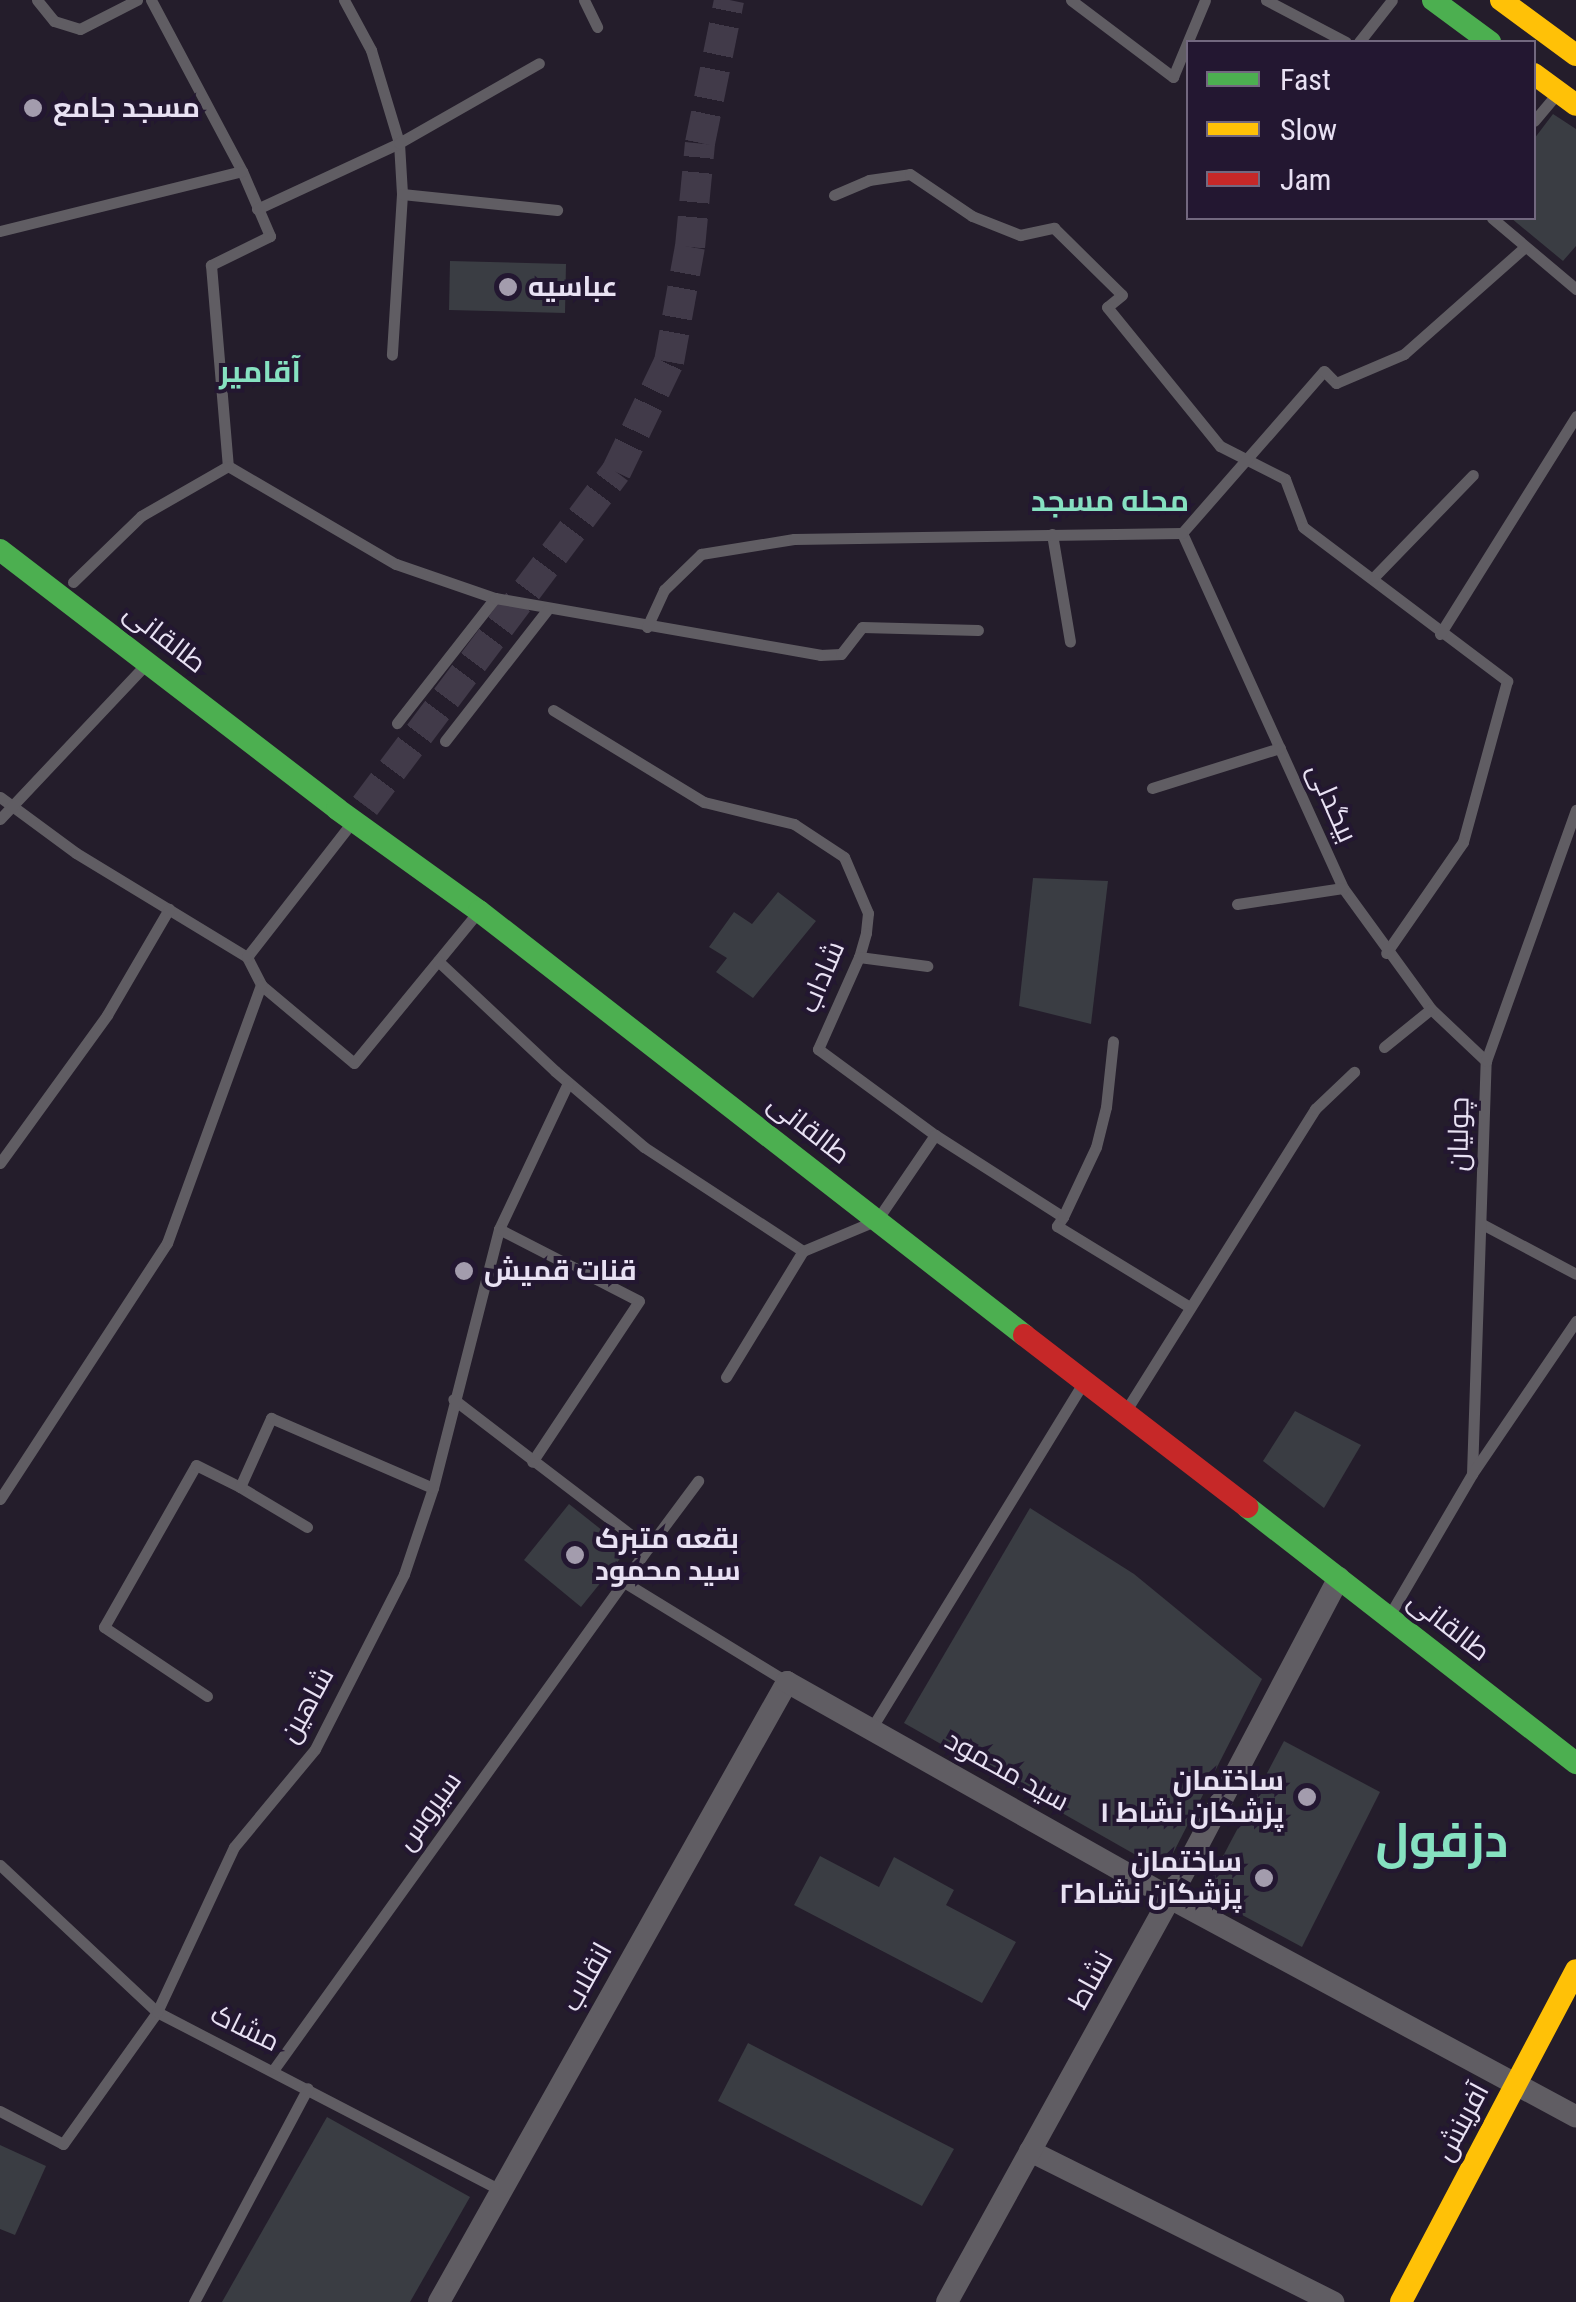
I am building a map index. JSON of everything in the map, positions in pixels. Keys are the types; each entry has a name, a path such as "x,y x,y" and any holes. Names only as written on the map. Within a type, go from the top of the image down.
{"main road":[{"path":"1433,0 1487,40"},
{"path":"1501,0 1527,8 1576,55"},
{"path":"1536,76 1567,99"},
{"name":"طالقانی","path":"0,526 479,912 1576,1763"},
{"name":"طالقانی","path":"0,550 147,663 359,813"},
{"name":"آفرینش","path":"1401,2302 1576,1970"}],"street":[{"name":"نشاط","path":"947,2302 1170,1898 1339,1578"},
{"name":"سید محمود","path":"788,1682 1170,1898 1576,2117"},
{"name":"انقلاب","path":"439,2302 788,1682"},
{"path":"1030,2151 1332,2302"}],"lane":[{"path":"37,0 54,21 80,29 137,0"},
{"path":"151,0 242,171 270,236 212,264 228,466"},
{"path":"344,0 371,50 398,142 402,194 392,356"},
{"path":"584,0 597,27"},
{"path":"1071,0 1173,77 1186,46"},
{"path":"1188,40 1205,0"},
{"path":"1266,0 1342,40"},
{"path":"1362,40 1392,0"},
{"path":"257,210 398,142 539,63"},
{"path":"1536,120 1567,99"},
{"path":"0,231 242,171"},
{"path":"834,195 868,180 910,174 972,216 1020,235 1054,228 1122,295 1107,306 1220,446 1286,478 1302,526 1507,681 1463,842 1386,953"},
{"path":"402,194 558,210"},
{"path":"1494,220 1576,289"},
{"path":"647,628 664,590 700,554 794,538 1182,533 1324,371 1336,383 1404,354 1525,247"},
{"path":"1440,634 1576,416"},
{"path":"74,582 141,516 228,466"},
{"path":"228,466 396,564 495,598 547,610 820,656 840,654 862,627 978,630"},
{"path":"1374,578 1473,475"},
{"name":"بیگدلی","path":"1182,533 1343,888 1386,953 1431,1009 1486,1061"},
{"path":"1052,534 1070,642"},
{"path":"397,724 495,598"},
{"path":"446,741 547,610"},
{"path":"0,819 147,663"},
{"name":"شاداب","path":"553,710 704,802 794,824 844,857 868,913 860,958 818,1049 935,1135 1063,1217 1057,1226 1188,1306"},
{"path":"1152,788 1280,748"},
{"path":"0,798 76,853 247,957 261,985 354,1063 479,912"},
{"name":"چولیان","path":"1472,1474 1486,1061 1571,837 1576,810"},
{"path":"247,957 359,813"},
{"path":"1237,904 1343,888"},
{"path":"0,1163 107,1015 169,909"},
{"path":"860,958 928,966"},
{"path":"438,962 568,1083 644,1147 804,1250"},
{"path":"0,1499 167,1244 261,985"},
{"path":"1384,1047 1431,1009"},
{"path":"1063,1217 1096,1147 1114,1041"},
{"path":"1125,1412 1188,1306 1315,1110 1354,1072"},
{"name":"شاهین","path":"0,2111 63,2144 157,2012 234,1846 315,1749 404,1574 433,1488 499,1229 568,1083"},
{"path":"726,1377 804,1250 877,1220 935,1135"},
{"path":"1482,1224 1576,1274"},
{"path":"499,1229 639,1301 532,1462"},
{"path":"1388,1616 1472,1474 1576,1321"},
{"path":"871,1729 1084,1381"},
{"path":"453,1399 648,1548"},
{"path":"240,1487 271,1418 433,1488"},
{"path":"207,1696 104,1627 196,1465 307,1526"},
{"name":"سیروس","path":"274,2069 698,1481"},
{"name":"سید محمود","path":"624,1582 788,1682"},
{"name":"مشاک","path":"0,1865 157,2012 274,2069 501,2190"},
{"path":"195,2302 308,2088"}],"building":[{"path":"1553,114 1576,129 1576,246 1563,261 1513,220 1536,220 1536,136"},
{"name":"عباسیه","path":"450,261 566,264 565,313 449,310"},
{"path":"1033,878 1108,881 1091,1024 1019,1006"},
{"path":"778,892 816,921 753,998 716,972 727,958 709,947 734,912 752,924"},
{"path":"1295,1411 1361,1445 1324,1508 1263,1461"},
{"name":"بقعه متبرک سید محمود","path":"569,1504 627,1550 581,1607 524,1560"},
{"path":"1030,1508 1134,1574 1262,1679 1164,1871 904,1723"},
{"path":"1284,1741 1380,1792 1302,1947 1203,1894"},
{"path":"820,1856 879,1887 894,1857 954,1890 946,1905 1016,1942 982,2003 794,1905"},
{"path":"748,2043 954,2149 922,2206 718,2101"},
{"path":"327,2117 470,2197 410,2302 222,2302"},
{"path":"0,2145 46,2166 15,2235 0,2229"}],"tunnel":[{"path":"365,806 616,472 669,362 690,247 700,143 729,0"}],"traffic: fast":[{"path":"1433,0 1487,40"},
{"path":"0,550 337,809 479,911 1024,1335"},
{"path":"1247,1507 1576,1763"}],"traffic: slow":[{"path":"1501,0 1576,55"},
{"path":"1536,75 1576,105"},
{"path":"1401,2302 1576,1970"}],"traffic: jam":[{"path":"1024,1335 1247,1507"}],"place":[{"name":"مسجد جامع","path":"33,108"},
{"name":"عباسیه","path":"508,287"},
{"name":"قنات قمیش","path":"464,1271"},
{"name":"بقعه متبرک سید محمود","path":"575,1555"},
{"name":"ساختمان پزشکان نشاط ۱","path":"1307,1797"},
{"name":"ساختمان پزشکان نشاط۲","path":"1264,1878"}],"district":[{"name":"آقامیر","path":"260,372"},
{"name":"محله مسجد","path":"1110,501"},
{"name":"دزفول","path":"1442,1841"}]}
